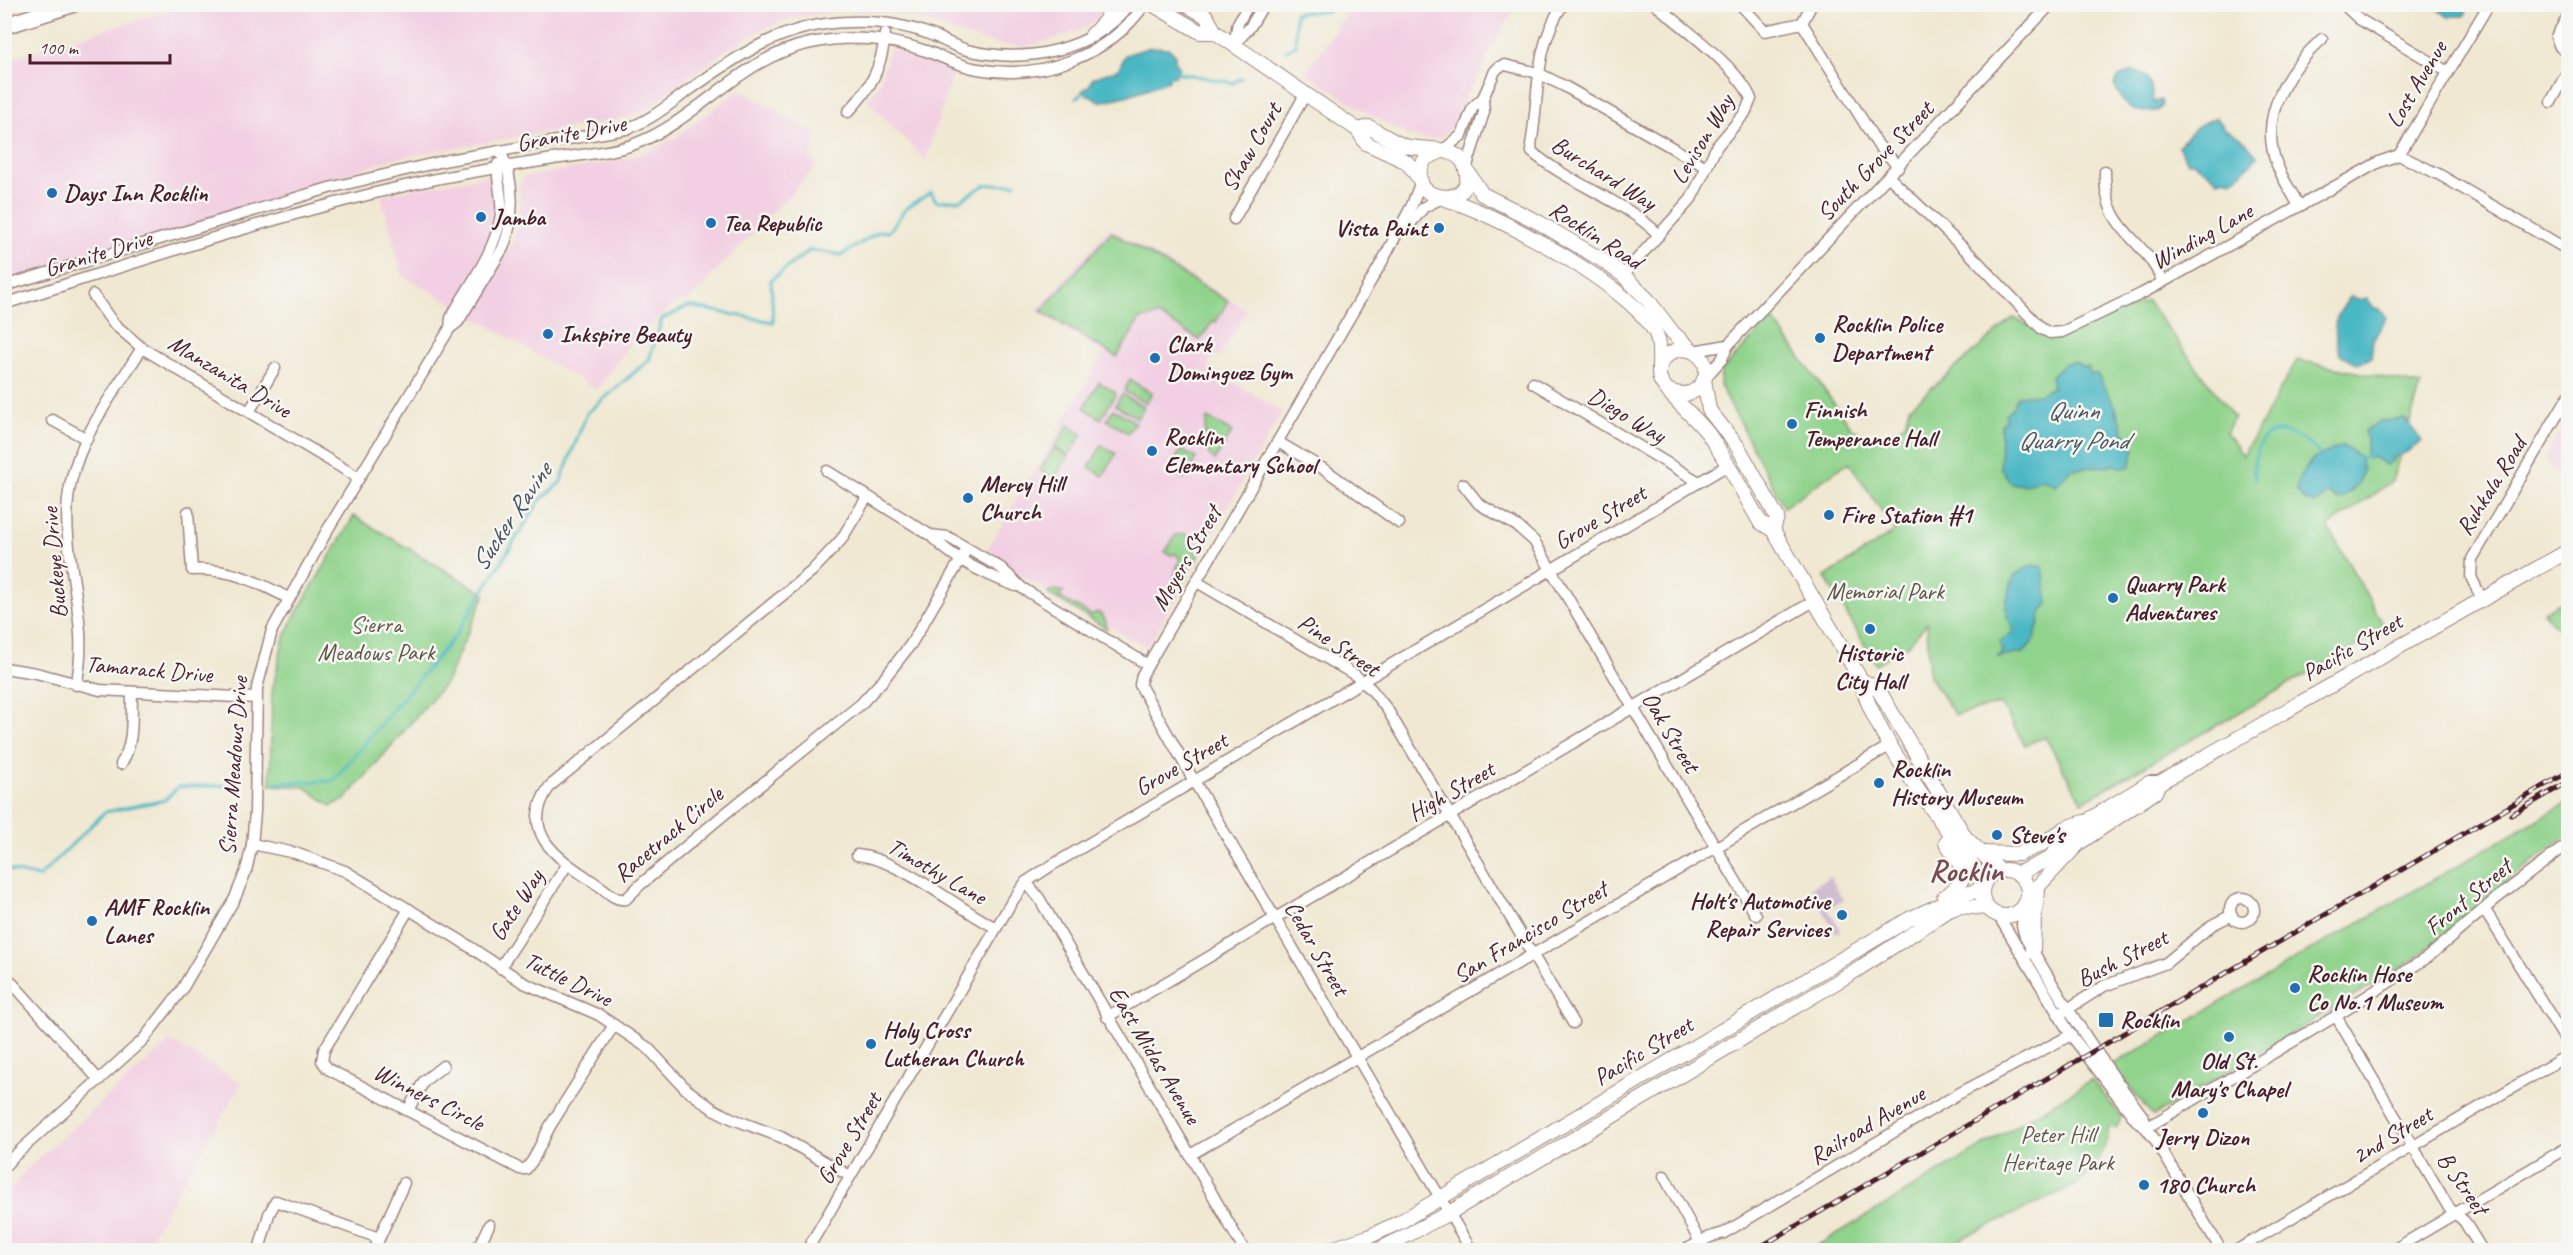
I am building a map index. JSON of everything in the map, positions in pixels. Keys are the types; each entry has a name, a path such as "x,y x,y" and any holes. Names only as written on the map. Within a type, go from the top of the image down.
{"highway":[{"path":"4,26 73,4"}],"main road":[{"path":"1092,35 1106,20 1110,4"},
{"path":"1152,4 1200,32 1215,32"},
{"path":"1185,4 1206,16 1215,32 1358,130 1366,143 1407,162 1429,193 1442,198 1452,197 1465,183 1466,169 1460,158 1442,151 1417,149 1400,144 1369,127 1358,130"},
{"path":"1421,181 1423,163 1431,155 1442,151"},
{"name":"Rocklin Road","path":"1466,169 1482,194 1540,223 1623,275 1648,300 1673,333 1692,351"},
{"name":"Rocklin Road","path":"1442,198 1467,205 1530,238 1620,294 1654,330 1659,339 1659,369"},
{"path":"1530,238 1537,231 1571,250 1602,260"},
{"path":"1565,258 1593,264 1612,276 1623,275"},
{"path":"1773,530 1777,517 1738,447 1716,419 1707,402 1704,363 1692,351 1671,352 1661,362 1660,380 1708,434 1760,522 1773,530 1861,680 1865,698 1891,745 1933,810 1977,870 1992,911 2012,915 2027,901 2028,887 2017,874 2000,870 1980,854 1965,837 1878,689 1861,680"},
{"path":"1670,391 1676,394 1690,394 1701,385 1704,379"},
{"path":"1716,419 1717,428 1728,452 1728,465"},
{"path":"1728,465 1736,469 1759,503 1765,507 1770,506"},
{"name":"Pacific Street","path":"2017,874 2048,860 2088,821 2149,783 2159,783 2568,551"},
{"path":"1891,745 1901,745 1917,768 1930,778"},
{"name":"Pacific Street","path":"2027,901 2079,843 2155,792 2159,783"},
{"path":"1909,919 1954,890 1963,878 1963,870 1937,828 1933,810"},
{"path":"1980,854 2019,854 2042,844 2066,828 2088,821"},
{"path":"1982,887 1987,878 2000,870"},
{"path":"2034,952 2035,909 2040,884"},
{"name":"Pacific Street","path":"1328,1251 1388,1228 1909,919 1982,887"},
{"name":"Pacific Street","path":"1379,1251 1449,1213 1819,993 1949,910 1960,906 1992,911"}],"street":[{"name":"Granite Drive","path":"4,286 329,188 437,162 612,133 638,125 650,119 739,55 791,30 827,23 885,24 916,30 964,49 1011,56 1046,53 1071,46 1110,25 1130,4"},
{"name":"Granite Drive","path":"4,304 330,205 410,184 631,145 659,132 753,65 789,49 829,40 884,40 911,46 976,69 995,72 1034,70 1068,62 1098,49 1125,29 1145,4"},
{"path":"1234,45 1238,23 1249,4"},
{"path":"1234,45 1250,27 1264,4"},
{"path":"1538,73 1549,29 1563,4"},
{"name":"Levison Way","path":"1623,275 1691,199 1717,146 1745,112 1751,99 1745,87 1714,55 1655,4"},
{"path":"1740,4 1765,31 1802,23"},
{"path":"1802,23 1812,4"},
{"name":"South Grove Street","path":"1704,379 1722,358 1728,345 2051,4"},
{"path":"2343,4 2359,19 2448,72"},
{"name":"Lost Avenue","path":"2399,154 2489,4"},
{"path":"2568,16 2556,37 2560,47 2568,52"},
{"path":"1802,23 1878,145 1899,167"},
{"path":"848,112 869,89 875,78 883,53 885,24"},
{"path":"2299,206 2274,154 2270,134 2274,107 2286,82 2303,56 2322,39"},
{"path":"1442,151 1462,135 1473,107 1483,98 1495,71 1499,67 1514,66 1538,73 1564,86 1706,167"},
{"path":"2551,102 2568,71"},
{"name":"Burchard Way","path":"1538,73 1532,152 1641,218 1659,235"},
{"name":"Shaw Court","path":"1234,219 1305,95"},
{"path":"1466,169 1484,112 1483,98"},
{"name":"Sierra Meadows Drive","path":"4,1167 143,1040 182,991 235,898 246,871 252,844 255,812 256,698 267,643 288,598 359,478 450,328 458,322 503,248 507,238 510,212 500,151"},
{"path":"2399,154 2440,175 2568,250"},
{"name":"Winding Lane","path":"1889,177 2046,332 2062,332 2163,282 2379,162 2399,154"},
{"name":"Sierra Meadows Drive","path":"450,328 451,318 492,244 500,223 503,167"},
{"path":"2105,171 2104,190 2115,220 2157,267 2163,282"},
{"name":"Meyers Street","path":"1148,665 1386,255 1421,181"},
{"name":"Meyers Street","path":"1386,255 1419,211 1429,203 1442,198"},
{"path":"474,276 503,248"},
{"name":"Manzanita Drive","path":"93,295 113,323 142,348 359,478"},
{"path":"1692,351 1728,345"},
{"name":"Buckeye Drive","path":"76,685 81,654 81,636 70,542 68,501 74,469 87,439 142,348"},
{"path":"249,412 275,368"},
{"name":"Diego Way","path":"1533,383 1699,482"},
{"name":"Ruhkala Road","path":"2482,599 2470,577 2472,559 2568,397"},
{"path":"52,420 87,439"},
{"path":"1278,442 1327,471 1399,523"},
{"name":"Grove Street","path":"807,1251 996,928 1026,882 1728,465"},
{"path":"827,471 930,535 941,546 963,556 994,578 1022,588 1148,665"},
{"name":"Oak Street","path":"1463,484 1479,504 1526,532 1551,570 1756,915"},
{"name":"Racetrack Circle","path":"867,497 841,540 812,571 550,786 539,811 541,830 548,848 567,865 617,899 626,900 630,897 640,885 703,832 861,704 911,644 963,556"},
{"path":"188,512 192,570 209,569 233,573 258,582 288,598"},
{"path":"930,535 948,537 1001,568 1022,588"},
{"name":"Pine Street","path":"1197,582 1363,682 1387,709 1573,1023"},
{"name":"High Street","path":"1107,1017 1815,601"},
{"name":"Cedar Street","path":"1148,665 1140,680 1142,691 1471,1251"},
{"name":"Tamarack Drive","path":"4,668 36,673 100,690 256,698"},
{"path":"121,764 131,738 132,692"},
{"name":"San Francisco Street","path":"1190,1155 1891,745"},
{"name":"Tuttle Drive","path":"252,844 295,853 345,871 534,988 586,1008 614,1025 648,1048 686,1089 713,1109 732,1119 781,1137 850,1176"},
{"name":"Front Street","path":"2146,1128 2336,1016 2428,957 2568,844"},
{"name":"Timothy Lane","path":"857,855 868,856 890,864 996,928"},
{"name":"Gate Way","path":"500,968 567,865"},
{"name":"East Midas Avenue","path":"1026,882 1039,898 1244,1251"},
{"path":"2027,901 2022,925 2025,938 2063,1012 2071,1035 2136,1120 2146,1128 2221,1251"},
{"name":"Winners Circle","path":"409,909 321,1056 324,1066 328,1069 515,1166 526,1168 614,1025"},
{"path":"2485,910 2568,1044"},
{"path":"1992,911 2063,1012 2144,1118 2146,1128"},
{"name":"Bush Street","path":"2063,1012 2104,986 2176,958 2212,925 2232,915"},
{"path":"5,975 99,1080"},
{"name":"B Street","path":"2336,1016 2449,1208 2468,1226 2482,1251"},
{"name":"Railroad Avenue","path":"1685,1251 1700,1242 1724,1233 1958,1094 2071,1035"},
{"name":"2nd Street","path":"2237,1251 2568,1055"},
{"path":"408,1110 424,1082 443,1066"},
{"path":"2392,1251 2568,1147"},
{"path":"1664,1176 1700,1242"},
{"path":"374,1251 404,1183"},
{"path":"259,1251 269,1214 276,1201 379,1238"},
{"path":"477,1251 489,1225"}],"shaded area":[{"path":"189,4 1102,4 1103,7 1101,15 1087,27 1024,47 997,44 899,14 852,10 798,16 763,29 724,51 644,111 625,118 391,159 5,293 4,61"},
{"path":"1347,4 1517,5 1460,106 1452,127 1443,135 1428,140 1407,135 1369,114 1306,73 1343,18"},
{"path":"891,46 955,68 925,160 867,100 880,82"},
{"path":"739,90 816,134 811,159 817,166 688,301 677,302 630,343 597,390 472,316 513,243 520,206 519,186 524,177 608,163 642,154 675,138"},
{"path":"504,173 507,205 501,241 463,309 403,276 381,195"},
{"name":"Rocklin Elementary School","path":"1109,228 1247,310 1220,356 1213,356 1207,366 1282,412 1147,648 984,555 1104,353 1036,311"},
{"path":"2568,418 2568,488 2545,458"},
{"path":"1830,877 1844,900 1828,909 1841,931 1836,933 1810,888"},
{"path":"170,1041 242,1083 143,1250 5,1250 5,1197 26,1170"}],"green space":[{"path":"1111,232 1228,301 1216,322 1213,321 1200,340 1158,315 1139,320 1117,357 1041,311"},
{"name":"Memorial Park","path":"2147,301 2234,417 2226,433 2243,455 2297,360 2421,385 2392,481 2328,527 2386,629 2082,802 2045,737 2025,745 2001,704 1955,715 1929,676 1927,623 1908,645 1876,664 1825,577 1895,531 1849,462 1784,507 1720,385 1721,371 1772,318 1851,427 1867,438 1881,441 1905,424 1909,408 2013,318 2055,337"},
{"path":"1130,380 1152,393 1145,403 1124,391"},
{"path":"1099,382 1116,393 1101,419 1084,408"},
{"path":"1122,394 1144,407 1137,418 1115,405"},
{"path":"1113,409 1135,422 1128,433 1107,420"},
{"path":"1207,418 1232,432 1215,460 1206,446"},
{"path":"1068,425 1082,434 1069,456 1055,447"},
{"path":"1102,445 1116,454 1103,476 1089,467"},
{"path":"1054,448 1068,457 1054,479 1040,470"},
{"path":"1181,450 1196,458 1185,479 1169,470"},
{"name":"Sierra Meadows Park","path":"354,516 485,594 446,682 345,800 331,806 305,787 270,785 272,692 283,641 294,617"},
{"path":"1185,534 1194,540 1196,553 1199,556 1185,573 1187,576 1185,580 1179,582 1179,589 1172,601 1166,598 1172,589 1180,559 1176,554 1171,555 1165,552 1176,535"},
{"path":"1055,590 1064,592 1059,597 1091,615 1097,612 1105,619 1107,629 1047,593"},
{"path":"2568,598 2568,641 2543,611"},
{"name":"Peter Hill Heritage Park","path":"2568,802 2568,834 2494,892 2467,918 2400,969 2153,1116 2112,1065"},
{"name":"Peter Hill Heritage Park","path":"2092,1080 2121,1117 2117,1128 2109,1127 2103,1152 2095,1166 2078,1184 1937,1250 1810,1250"}],"water":[{"path":"2433,5 2468,5 2465,16 2447,16"},
{"path":"1151,47 1168,48 1175,54 1175,61 1179,67 1175,76 1168,78 1169,81 1126,96 1099,102 1082,91 1089,86 1093,78 1119,69 1125,55"},
{"path":"2132,71 2143,74 2149,81 2153,102 2161,100 2162,106 2157,111 2135,110 2122,100 2114,85 2119,77"},
{"path":"2217,118 2225,129 2245,141 2258,157 2237,177 2230,180 2225,178 2218,181 2193,162 2188,162 2178,147 2199,125"},
{"path":"2351,296 2359,301 2367,298 2373,307 2383,311 2386,318 2373,341 2371,358 2357,364 2340,354 2335,329 2337,318"},
{"name":"Quinn Quarry Pond","path":"2075,362 2082,367 2088,367 2091,374 2097,374 2116,407 2123,429 2135,449 2130,466 2071,469 2056,485 2042,479 2024,485 2011,483 2000,467 2001,424 2006,419 2005,414 2012,409 2017,396 2040,394 2053,387 2051,376 2066,363"},
{"path":"2405,419 2422,441 2401,456 2392,457 2394,460 2386,465 2373,457 2369,459 2366,456 2367,438 2364,432 2380,421"},
{"path":"2343,446 2360,457 2363,470 2359,483 2342,499 2338,500 2329,493 2315,504 2303,499 2296,489 2303,471 2319,456"},
{"path":"2032,565 2043,567 2048,604 2042,610 2035,638 2024,653 1998,657 2002,651 2000,641 2012,633 2013,628 2006,615 2009,610 2005,608 2012,581 2015,575"}],"waterway":[{"name":"Sucker Ravine","path":"1286,50 1296,45 1295,13 1329,11 1333,4"},
{"name":"Sucker Ravine","path":"1175,72 1233,83 1241,78"},
{"name":"Sucker Ravine","path":"1076,98 1086,91"},
{"name":"Sucker Ravine","path":"275,783 333,781 455,636 540,500 560,483 587,413 649,360 662,319 689,306 773,322 771,280 810,250 842,255 880,231 889,232 906,208 931,192 936,201 960,200 985,185 1015,184"},
{"path":"2255,479 2254,465 2257,451 2262,440 2269,434 2277,432 2295,436 2320,454"},
{"path":"2360,457 2367,457"},
{"name":"Sucker Ravine","path":"4,869 39,877 105,812 165,800 178,787 237,785"}],"railway":[{"path":"1755,1250 2568,772"},
{"path":"2511,815 2568,782"}],"place":[{"name":"Days Inn Rocklin","path":"52,193"},
{"name":"Jamba","path":"481,217"},
{"name":"Tea Republic","path":"711,223"},
{"name":"Vista Paint","path":"1439,228"},
{"name":"Inkspire Beauty","path":"548,334"},
{"name":"Rocklin Police Department","path":"1820,338"},
{"name":"Clark Dominguez Gym","path":"1155,358"},
{"name":"Finnish Temperance Hall","path":"1792,424"},
{"name":"Rocklin Elementary School","path":"1152,451"},
{"name":"Mercy Hill Church","path":"968,498"},
{"name":"Fire Station #1","path":"1829,515"},
{"name":"Quarry Park Adventures","path":"2113,598"},
{"name":"Historic City Hall","path":"1870,629"},
{"name":"Rocklin History Museum","path":"1879,783"},
{"name":"Steve's","path":"1997,835"},
{"name":"Holt's Automotive Repair Services","path":"1842,915"},
{"name":"AMF Rocklin Lanes","path":"92,921"},
{"name":"Rocklin Hose Co No.1 Museum","path":"2295,988"},
{"name":"Rocklin","path":"2106,1020"},
{"name":"Old St. Mary's Chapel","path":"2229,1037"},
{"name":"Holy Cross Lutheran Church","path":"871,1044"},
{"name":"Jerry Dizon","path":"2203,1113"},
{"name":"180 Church","path":"2144,1185"}],"district":[{"name":"Rocklin","path":"1966,871"}]}
